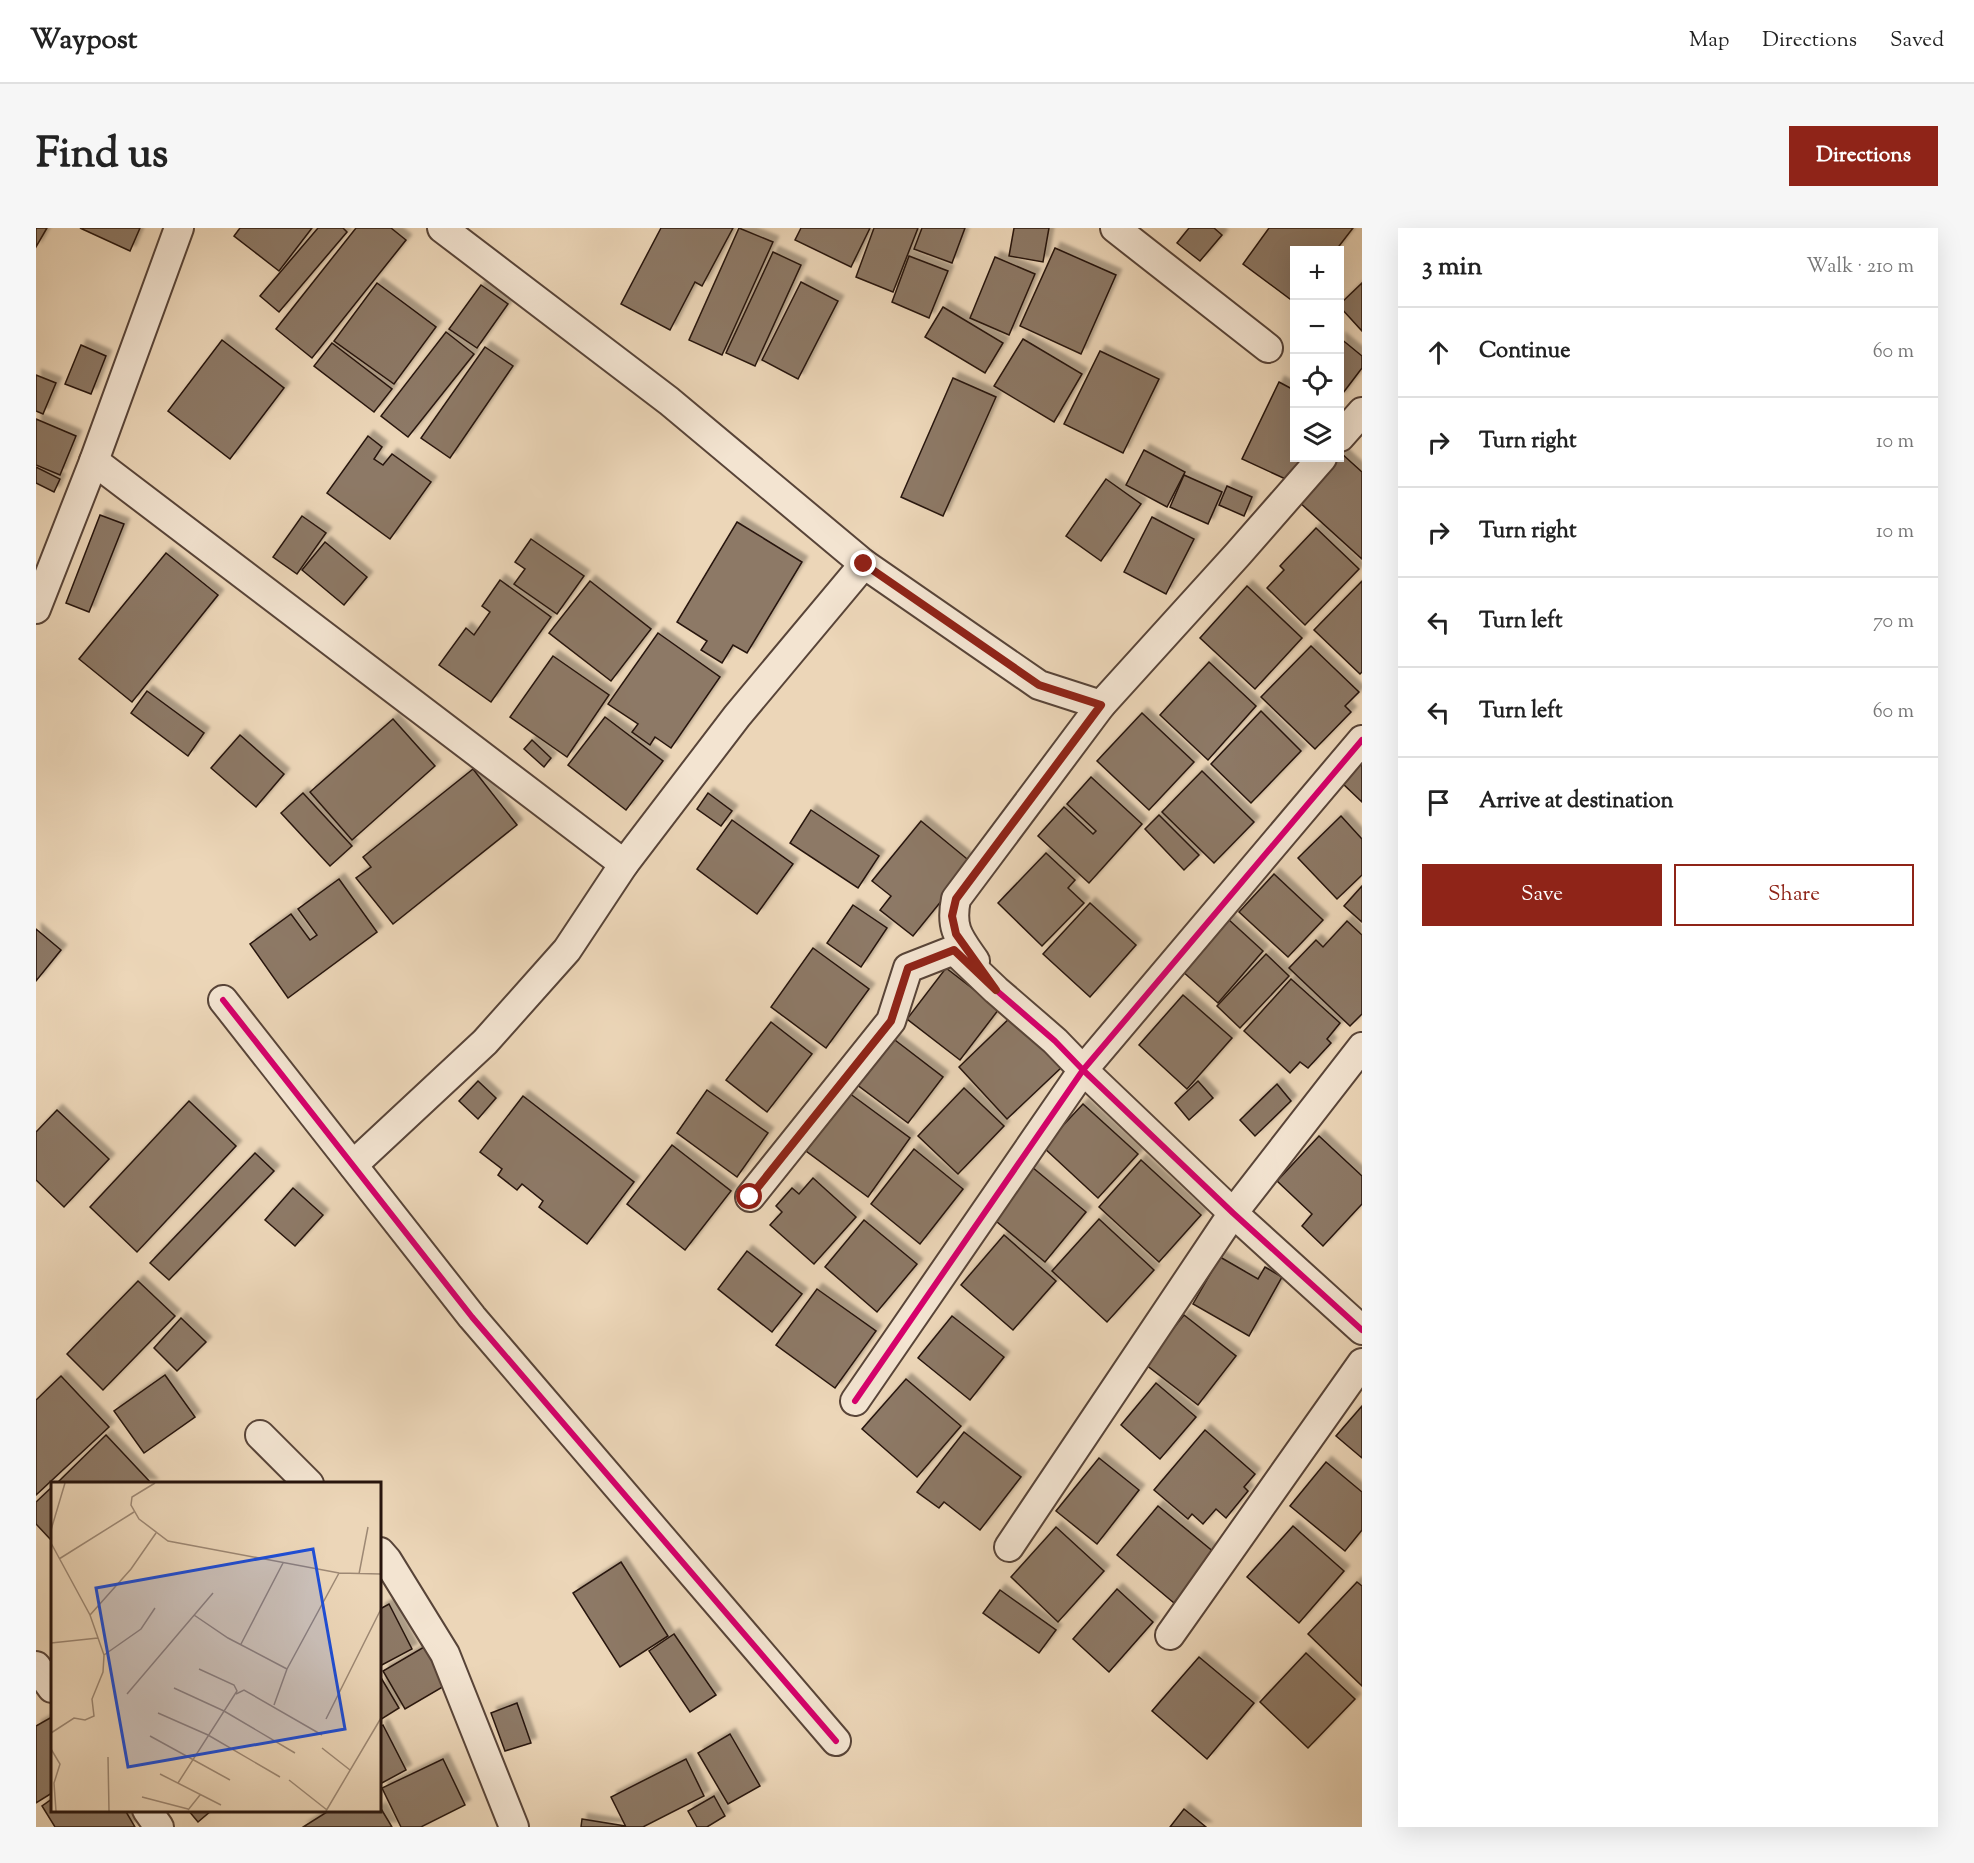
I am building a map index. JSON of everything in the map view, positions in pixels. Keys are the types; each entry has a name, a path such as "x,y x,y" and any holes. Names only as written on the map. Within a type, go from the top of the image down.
{"street":[{"path":"36,609 94,461 179,228"},
{"path":"442,228 669,401 864,564 1039,685 1101,705"},
{"path":"1115,228 1268,348"},
{"path":"1344,432 1362,412"},
{"path":"94,461 624,864"},
{"path":"996,990 956,934 952,916 956,899 1101,705 1318,462"},
{"path":"353,1165 492,1034 567,950 624,864 737,716 864,564"},
{"path":"855,1401 1083,1070 1362,740"},
{"path":"750,1197 891,1021 908,968 954,950 1055,1041 1233,1213 1362,1330"},
{"path":"223,1000 472,1317 836,1741"},
{"path":"1009,1547 1233,1213 1362,1047"},
{"path":"1170,1635 1362,1363"},
{"path":"260,1435 307,1482"},
{"path":"381,1553 445,1654 514,1827"},
{"path":"36,1666 51,1687"},
{"path":"148,1812 159,1827"}],"building":[{"path":"36,228 47,228 36,247"},
{"path":"80,228 140,228 130,251"},
{"path":"240,228 312,228 279,271 234,236"},
{"path":"318,228 343,228 347,232 279,312 260,296"},
{"path":"356,228 391,228 406,240 312,358 276,329"},
{"path":"661,228 733,228 702,286 695,282 670,330 621,304"},
{"path":"739,228 773,242 722,355 689,340"},
{"path":"801,228 870,228 851,267 795,240"},
{"path":"874,228 918,228 893,292 856,277"},
{"path":"922,228 965,228 952,263 914,249"},
{"path":"1014,228 1049,228 1043,262 1009,256"},
{"path":"1189,228 1214,228 1222,235 1200,261 1177,243"},
{"path":"1269,228 1353,228 1339,246 1290,246 1290,299 1243,264"},
{"path":"1055,248 1116,275 1081,354 1020,326"},
{"path":"773,252 801,265 755,366 726,353"},
{"path":"909,256 948,271 929,318 892,302"},
{"path":"995,257 1035,274 1009,335 970,318"},
{"path":"801,282 838,301 798,379 762,360"},
{"path":"377,283 436,327 394,384 334,341"},
{"path":"1362,283 1362,331 1344,311 1344,300"},
{"path":"481,285 508,304 477,348 449,329"},
{"path":"943,307 1003,343 985,373 925,337"},
{"path":"446,332 474,354 408,437 381,416"},
{"path":"1023,339 1082,374 1054,422 994,386"},
{"path":"222,340 284,388 230,459 168,411"},
{"path":"1344,341 1362,356 1362,368 1344,392"},
{"path":"332,343 392,389 374,412 314,366"},
{"path":"81,345 106,356 91,394 65,384"},
{"path":"485,347 513,366 450,458 421,438"},
{"path":"1100,351 1159,379 1123,453 1064,424"},
{"path":"36,375 56,383 43,414 36,411"},
{"path":"953,378 996,397 943,516 901,497"},
{"path":"1279,382 1290,388 1290,462 1302,462 1292,482 1242,459"},
{"path":"36,419 76,436 60,475 36,465"},
{"path":"368,436 382,447 374,459 383,465 392,454 431,482 390,539 327,493"},
{"path":"1144,450 1185,472 1167,507 1126,485"},
{"path":"1344,456 1362,472 1362,559 1298,501 1333,462 1344,462"},
{"path":"36,467 60,479 54,492 36,483"},
{"path":"1184,475 1222,492 1208,524 1170,507"},
{"path":"1106,479 1141,504 1101,561 1066,536"},
{"path":"1227,486 1252,497 1244,516 1219,505"},
{"path":"100,515 124,524 89,612 66,603"},
{"path":"302,516 326,533 297,574 273,557"},
{"path":"1152,517 1194,539 1166,594 1124,572"},
{"path":"737,522 802,562 747,653 733,645 722,663 701,650 707,641 677,622"},
{"path":"1316,528 1359,569 1305,625 1267,588 1284,570 1280,566"},
{"path":"531,539 584,576 557,614 514,584 525,569 515,562"},
{"path":"325,542 367,577 344,605 302,570"},
{"path":"166,553 218,595 132,702 79,659"},
{"path":"500,580 551,617 491,702 439,665 466,628 474,635 490,612 482,606"},
{"path":"590,581 651,629 611,681 549,633"},
{"path":"1362,581 1362,672 1360,674 1314,630"},
{"path":"1247,586 1302,638 1255,689 1200,638"},
{"path":"658,633 720,677 671,748 655,737 650,745 632,732 638,724 608,704"},
{"path":"1311,646 1359,692 1345,706 1351,712 1315,749 1261,697"},
{"path":"553,656 609,695 567,757 510,717"},
{"path":"1209,662 1256,706 1208,760 1160,715"},
{"path":"147,691 204,733 188,756 131,713"},
{"path":"1261,711 1301,751 1251,803 1211,764"},
{"path":"1142,713 1194,762 1149,810 1097,761"},
{"path":"605,717 663,761 626,810 568,765"},
{"path":"393,719 435,766 352,840 310,792"},
{"path":"240,735 284,774 256,807 211,768"},
{"path":"532,740 551,758 544,767 524,749"},
{"path":"1362,762 1362,802 1342,783"},
{"path":"473,769 517,825 393,924 356,878 371,867 363,857"},
{"path":"1202,771 1254,822 1214,863 1162,812"},
{"path":"1091,777 1142,824 1089,883 1038,836 1064,807 1093,834 1096,831 1067,804"},
{"path":"303,793 352,846 330,866 281,813"},
{"path":"708,793 732,811 721,826 697,809"},
{"path":"811,810 879,856 858,888 790,843"},
{"path":"1159,815 1199,855 1184,870 1145,829"},
{"path":"1341,816 1362,839 1362,875 1337,899 1298,858"},
{"path":"732,820 793,864 757,914 697,869"},
{"path":"921,821 972,863 913,936 880,910 891,896 872,881"},
{"path":"1046,853 1075,880 1068,888 1084,903 1042,946 998,903"},
{"path":"1274,874 1323,920 1288,957 1239,912"},
{"path":"339,879 377,932 288,998 250,944 291,914 310,940 317,935 298,909"},
{"path":"1362,886 1362,922 1344,906"},
{"path":"1090,903 1136,945 1090,997 1043,954"},
{"path":"853,905 887,928 861,967 827,943"},
{"path":"1228,919 1263,951 1218,1003 1181,970"},
{"path":"1347,921 1362,935 1362,1014 1350,1026 1289,968 1316,940 1323,947"},
{"path":"36,929 61,950 36,981"},
{"path":"813,948 869,989 826,1048 771,1007"},
{"path":"1266,954 1289,976 1240,1028 1217,1006"},
{"path":"946,968 999,1009 960,1060 907,1019"},
{"path":"1291,979 1340,1023 1327,1039 1331,1043 1308,1068 1300,1062 1290,1073 1244,1031"},
{"path":"1183,995 1232,1038 1187,1089 1139,1045"},
{"path":"1014,1014 1063,1066 1007,1119 959,1067"},
{"path":"771,1022 812,1054 767,1112 726,1080"},
{"path":"891,1037 943,1077 908,1123 856,1084"},
{"path":"478,1081 496,1098 478,1119 459,1101"},
{"path":"1198,1081 1213,1098 1189,1120 1175,1103"},
{"path":"1277,1084 1291,1101 1255,1136 1240,1120"},
{"path":"964,1088 1004,1126 958,1174 918,1136"},
{"path":"707,1090 768,1133 737,1177 677,1133"},
{"path":"849,1093 910,1138 868,1197 806,1151"},
{"path":"523,1096 634,1182 587,1244 539,1207 543,1201 522,1184 517,1190 498,1175 502,1169 480,1152"},
{"path":"189,1101 236,1146 137,1252 90,1207"},
{"path":"1083,1104 1138,1154 1098,1198 1043,1147"},
{"path":"57,1110 109,1159 64,1207 36,1180 36,1132"},
{"path":"1319,1136 1362,1176 1362,1204 1323,1246 1302,1226 1312,1214 1277,1181"},
{"path":"672,1145 731,1191 685,1250 627,1204"},
{"path":"914,1149 963,1189 920,1244 871,1204"},
{"path":"255,1153 274,1171 169,1280 150,1263"},
{"path":"1141,1160 1201,1215 1159,1262 1099,1207"},
{"path":"1032,1167 1086,1212 1045,1262 991,1217"},
{"path":"813,1178 856,1217 814,1264 770,1225 782,1212 776,1206 792,1188 799,1194"},
{"path":"293,1188 323,1215 295,1246 265,1220"},
{"path":"1099,1219 1154,1270 1107,1322 1052,1271"},
{"path":"864,1220 917,1264 877,1312 825,1267"},
{"path":"1004,1235 1056,1281 1013,1330 961,1285"},
{"path":"747,1251 802,1294 772,1332 718,1289"},
{"path":"1220,1257 1258,1279 1265,1267 1282,1277 1249,1336 1193,1304"},
{"path":"138,1281 175,1316 103,1390 67,1354"},
{"path":"817,1289 876,1331 835,1388 776,1345"},
{"path":"1184,1315 1236,1356 1198,1405 1145,1364"},
{"path":"952,1316 1004,1357 970,1400 918,1358"},
{"path":"181,1318 206,1342 177,1371 154,1348"},
{"path":"165,1375 195,1417 144,1453 114,1411"},
{"path":"61,1376 109,1427 36,1495 36,1400"},
{"path":"906,1379 961,1426 917,1477 862,1429"},
{"path":"1156,1383 1196,1417 1160,1459 1121,1425"},
{"path":"1362,1406 1362,1458 1336,1436"},
{"path":"1205,1430 1255,1474 1244,1487 1248,1491 1226,1518 1216,1509 1203,1524 1192,1514 1188,1519 1154,1490"},
{"path":"964,1432 1021,1477 980,1530 944,1502 939,1508 917,1492"},
{"path":"106,1435 150,1482 58,1482"},
{"path":"1099,1458 1139,1490 1097,1544 1056,1511"},
{"path":"1326,1462 1362,1492 1362,1530 1345,1551 1290,1506"},
{"path":"51,1488 51,1540 36,1524 36,1502"},
{"path":"1158,1506 1215,1553 1174,1603 1117,1555"},
{"path":"1293,1526 1344,1571 1299,1623 1247,1577"},
{"path":"1056,1527 1104,1571 1058,1622 1011,1577"},
{"path":"621,1562 668,1636 620,1667 573,1593"},
{"path":"1357,1582 1362,1586 1362,1686 1308,1634"},
{"path":"1117,1589 1153,1622 1109,1672 1073,1639"},
{"path":"1000,1590 1056,1630 1039,1653 983,1613"},
{"path":"389,1604 412,1649 381,1665 381,1608"},
{"path":"674,1634 716,1695 690,1712 649,1651"},
{"path":"424,1647 446,1685 405,1709 383,1671"},
{"path":"1306,1653 1355,1699 1308,1748 1260,1702"},
{"path":"1199,1657 1254,1703 1207,1759 1152,1711"},
{"path":"381,1678 399,1708 381,1719"},
{"path":"517,1703 531,1743 505,1751 491,1713"},
{"path":"50,1718 51,1720 51,1794 36,1803 36,1726"},
{"path":"383,1725 406,1770 381,1783 381,1726"},
{"path":"730,1734 760,1786 728,1804 698,1753"},
{"path":"443,1759 465,1805 421,1827 401,1827 382,1788"},
{"path":"686,1759 704,1796 643,1827 626,1827 611,1797"},
{"path":"714,1796 725,1816 707,1827 697,1827 688,1811"},
{"path":"51,1800 51,1812 126,1812 135,1827 55,1827 42,1806"},
{"path":"381,1809 392,1827 303,1827 327,1812 381,1812"},
{"path":"1184,1809 1206,1827 1170,1827"},
{"path":"190,1812 210,1812 198,1822"},
{"path":"582,1819 625,1826 625,1827 581,1827"}],"cycle path":[{"path":"855,1401 1083,1070 1362,740"},
{"path":"750,1197 891,1021 908,968 954,950 1055,1041 1233,1213 1362,1330"},
{"path":"223,1000 472,1317 836,1741"}],"route":[{"path":"750,1197 891,1021 908,968 954,950 996,990 956,934 952,916 956,899 1101,705 1039,685 864,564"}]}
